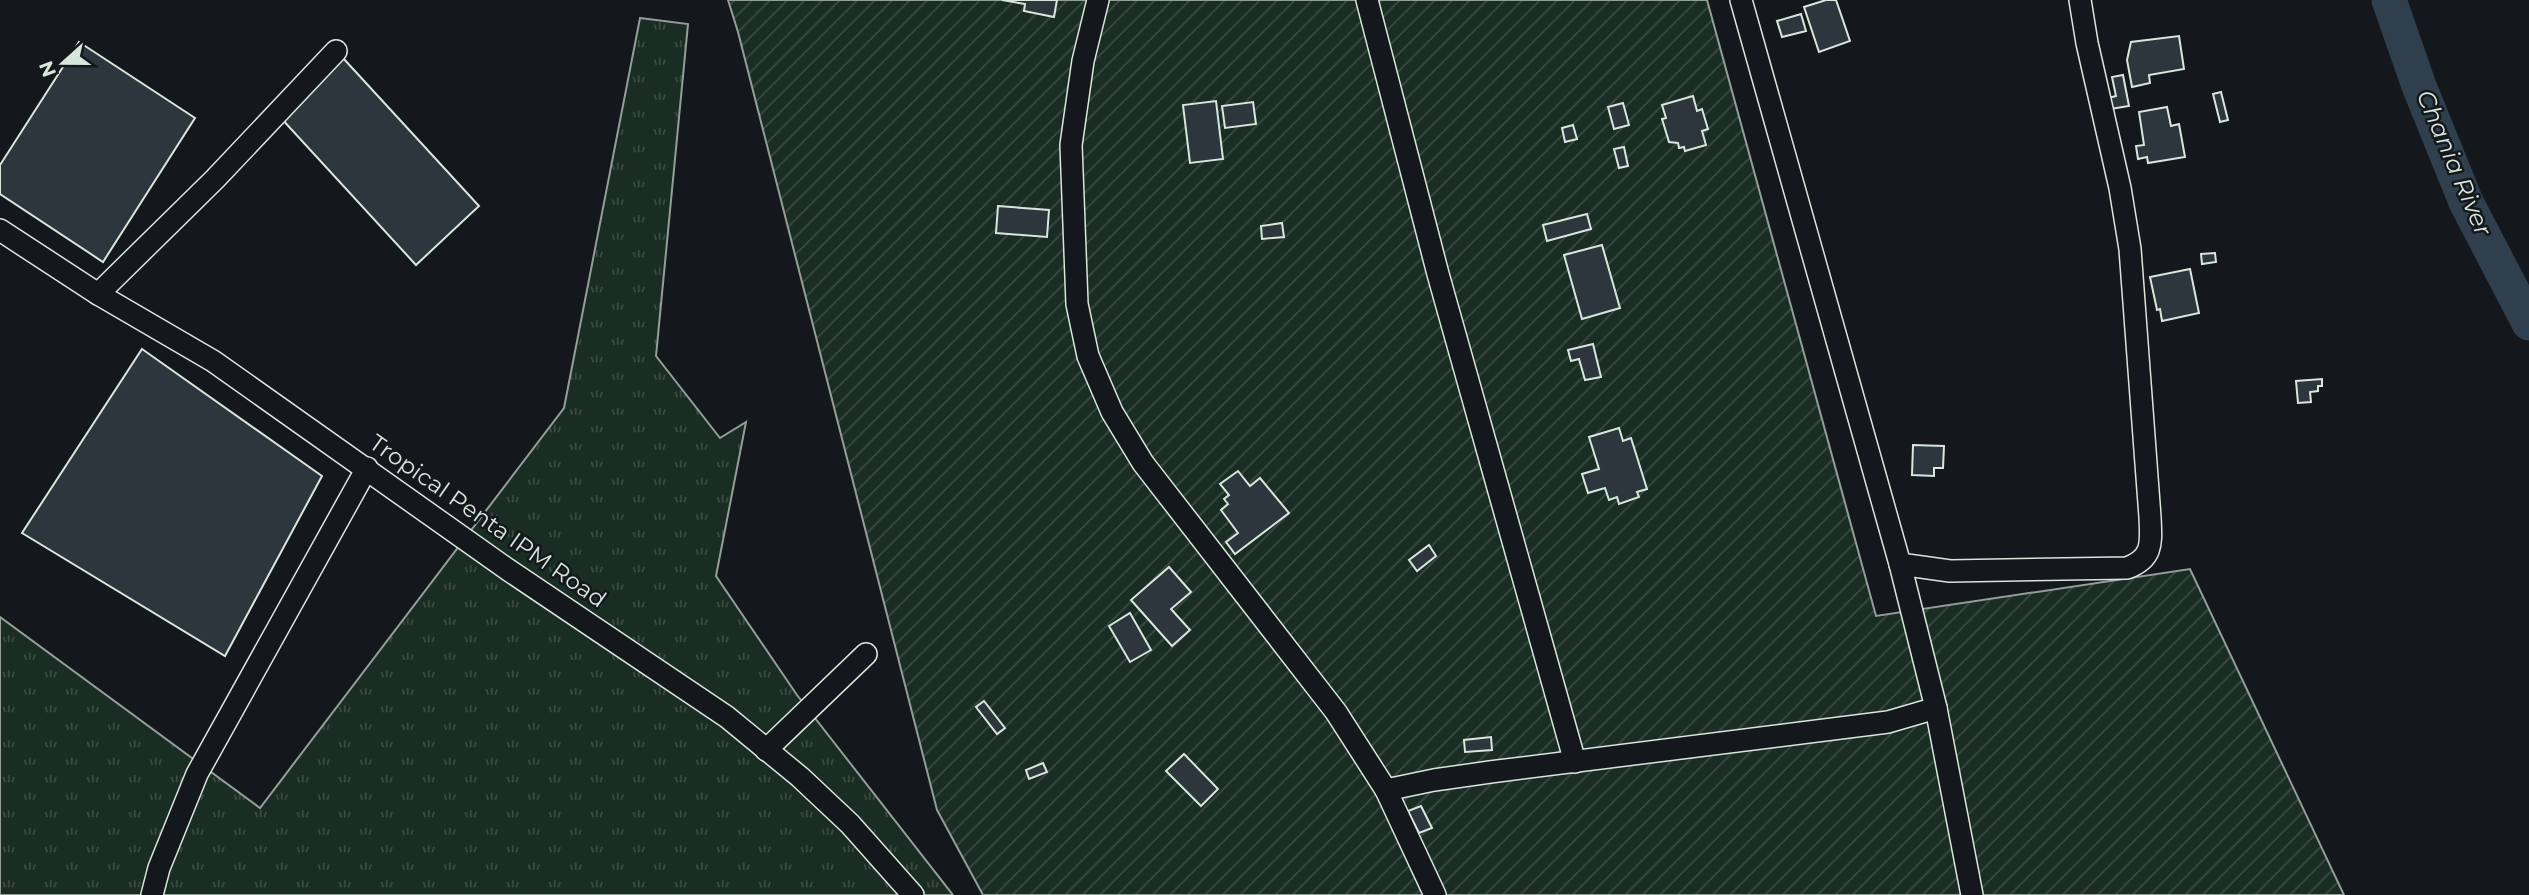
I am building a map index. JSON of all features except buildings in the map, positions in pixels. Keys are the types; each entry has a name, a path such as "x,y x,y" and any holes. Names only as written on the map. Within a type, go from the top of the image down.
{"street":[{"path":"1098,0 1083,61 1071,145 1077,304 1088,356 1112,412 1143,463 1336,712 1386,790 1435,895"},
{"path":"1367,0 1438,274 1575,762"},
{"path":"1741,0 1899,564 1936,708 1972,895"},
{"path":"1899,564 1950,570 2127,568 2143,559 2151,548 2151,517 2130,249 2120,188 2087,43 2080,0"},
{"path":"98,294 215,179 336,51"},
{"name":"Tropical Penta IPM Road","path":"0,230 98,294 213,361 507,569 727,717 850,824 913,895"},
{"path":"152,895 159,868 197,774 367,468"},
{"path":"766,750 866,654"},
{"path":"1386,790 1434,780 1888,722 1936,708"}],"green space":[{"path":"728,0 1707,0 1876,616 2190,569 2344,895 983,895 937,810"},
{"path":"640,18 688,24 656,356 720,438 746,422 716,576 797,695 953,895 0,895 0,617 260,808 564,408"}],"waterway":[{"name":"Chania River","path":"2389,0 2419,86 2466,202 2529,323"}]}
